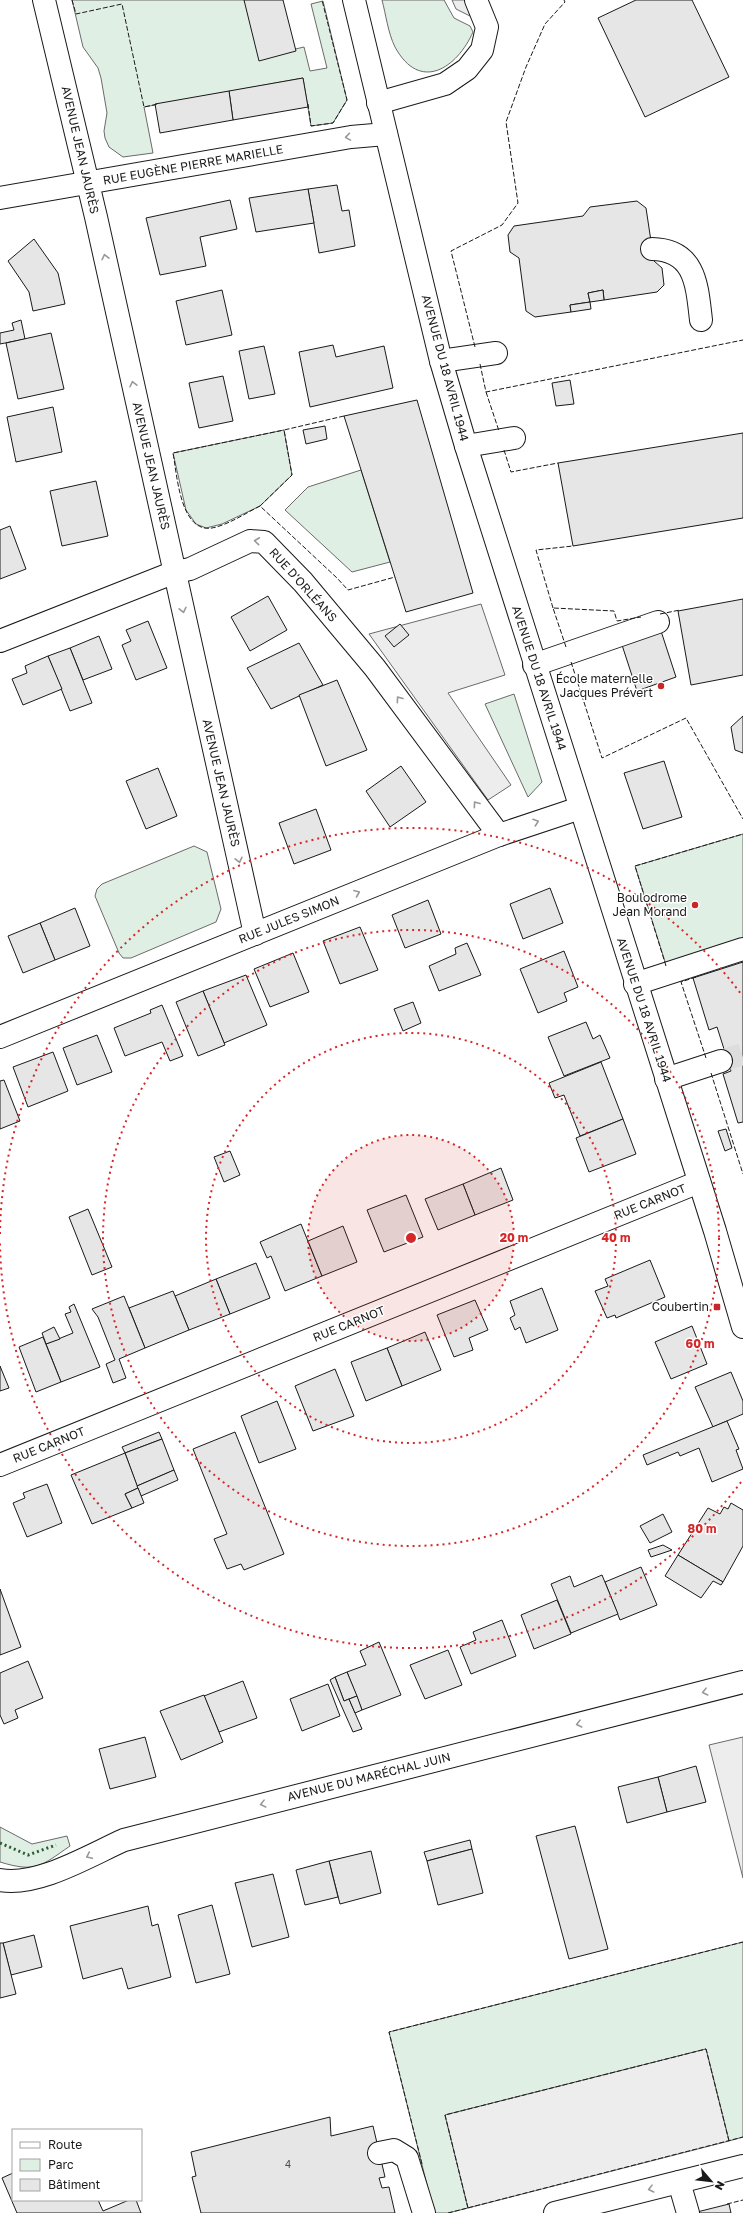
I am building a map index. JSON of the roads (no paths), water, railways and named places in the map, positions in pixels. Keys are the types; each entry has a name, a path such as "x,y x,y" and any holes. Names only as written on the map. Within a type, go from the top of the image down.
{"street":[{"name":"AVENUE JEAN JAURÈS","path":"44,0 175,572 255,934"},
{"name":"AVENUE DU 18 AVRIL 1944","path":"354,0 441,361 534,665 699,1182 743,1326"},
{"path":"378,103 445,84 467,70 482,50 487,27 476,0"},
{"name":"RUE EUGÈNE PIERRE MARIELLE","path":"0,198 351,137 386,134"},
{"path":"652,249 667,251 683,260 692,269 697,282 701,320"},
{"path":"441,361 496,353"},
{"path":"466,446 514,438"},
{"name":"RUE D'ORLÉANS","path":"0,641 175,572 190,569 250,541 264,542 303,582 375,668 499,835"},
{"path":"534,665 658,622"},
{"name":"RUE JULES SIMON","path":"0,1037 499,835 580,808"},
{"path":"635,984 743,949"},
{"path":"666,1079 721,1061"},
{"name":"RUE CARNOT","path":"0,1465 699,1182"},
{"name":"AVENUE DU MARÉCHAL JUIN","path":"0,1880 22,1880 56,1871 124,1840 743,1682"},
{"path":"379,2153 394,2150 407,2158 424,2213"},
{"path":"555,2213 743,2166"},
{"path":"679,2182 688,2213"}],"tunnel":[{"path":"721,1061 743,1054"}],"place":[{"name":"École maternelle Jacques Prévert","path":"661,686"},
{"name":"Boulodrome Jean Morand","path":"695,905"},
{"name":"Coubertin","path":"717,1307"}]}
